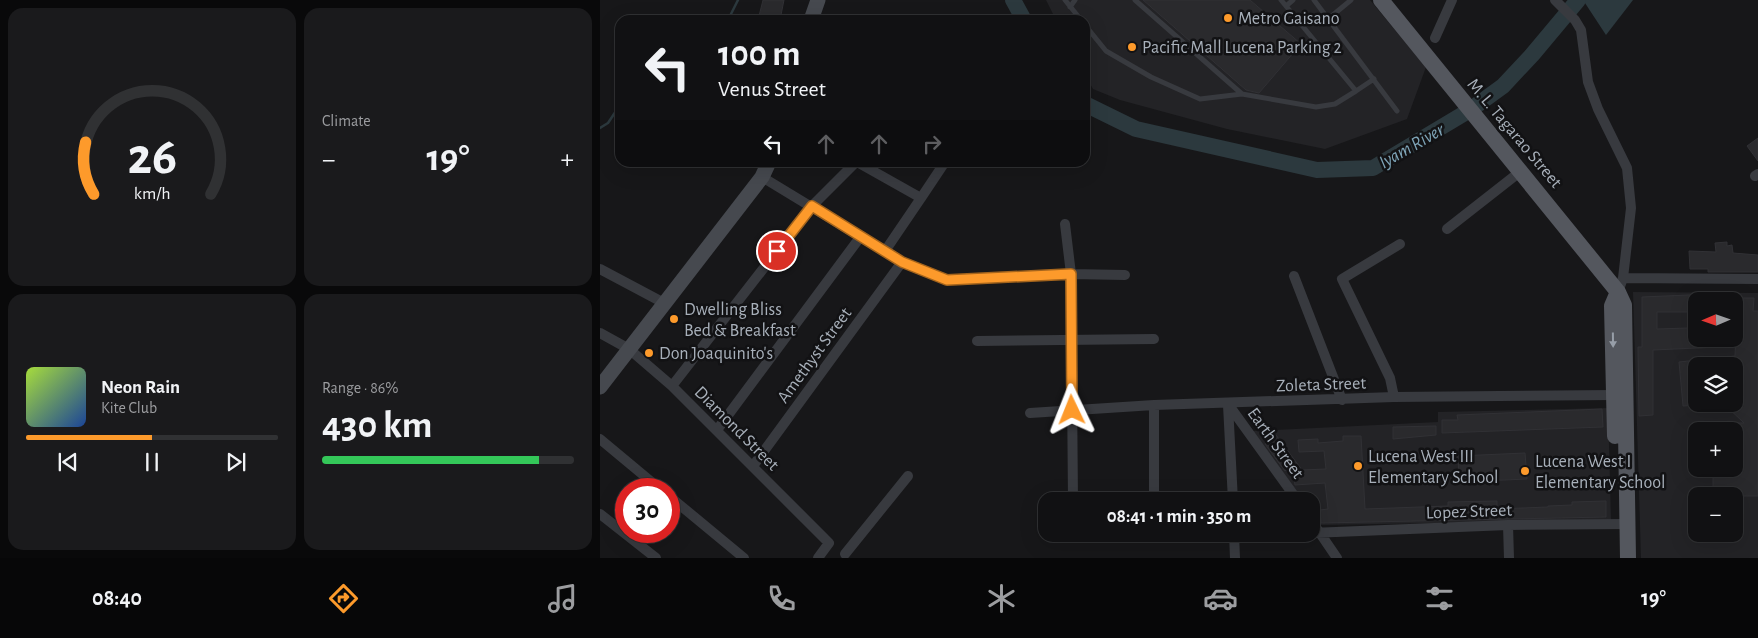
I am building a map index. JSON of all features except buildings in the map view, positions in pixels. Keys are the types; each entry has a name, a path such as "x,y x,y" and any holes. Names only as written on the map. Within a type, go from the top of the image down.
{"main road":[{"path":"813,15 818,0"},
{"name":"M. L. Tagarao Street","path":"1381,0 1494,139 1621,285 1626,335 1623,524 1619,558"},
{"path":"600,387 762,177 767,167"},
{"name":"M. L. Tagarao Street","path":"1621,285 1612,306 1614,395 1623,524 1628,558"}],"street":[{"path":"1435,38 1452,0"},
{"path":"1555,0 1576,20 1583,37 1588,82 1598,109 1627,168 1631,208 1621,285 1758,279"},
{"path":"672,386 812,206 851,167"},
{"path":"865,167 921,198"},
{"path":"885,251 942,167"},
{"path":"1447,229 1521,171"},
{"path":"762,177 902,262 947,280 1071,274 1125,275"},
{"path":"1065,224 1071,274 1070,340 1073,492"},
{"path":"716,430 861,236"},
{"path":"1394,397 1390,378 1342,279 1400,244"},
{"name":"Amethyst Street","path":"753,466 902,262"},
{"path":"600,269 664,303"},
{"path":"1294,276 1342,400"},
{"name":"Diamond Street","path":"600,333 629,350 672,386 829,543 848,556"},
{"path":"976,341 1154,339"},
{"name":"Zoleta Street","path":"1030,413 1154,405 1394,397 1614,395"},
{"path":"1228,404 1232,492"},
{"name":"Earth Street","path":"1228,404 1292,492"},
{"path":"1154,405 1154,492"},
{"path":"600,439 647,478"},
{"path":"848,556 908,476"},
{"path":"680,505 744,558"},
{"path":"600,514 656,558"},
{"name":"Lopez Street","path":"1320,533 1508,525 1623,524"},
{"path":"1508,525 1509,558"},
{"path":"1320,538 1337,558"},
{"path":"1234,542 1235,558"},
{"path":"818,558 829,543"}],"lane":[{"path":"1065,0 1077,15"},
{"path":"1070,7 1075,0"},
{"path":"1135,0 1242,94"},
{"path":"1281,0 1356,91"},
{"path":"1286,6 1293,0"},
{"path":"1314,0 1397,111"},
{"path":"1328,19 1351,0"},
{"path":"1090,31 1106,51 1151,77 1200,99 1242,94 1316,107 1335,104 1374,79"}],"shaded area":[{"path":"1046,0 1370,0 1426,67 1407,119 1325,149 1227,129 1120,100 1093,89 1090,83 1090,15 1054,15"},
{"path":"1583,0 1633,0 1606,35"},
{"path":"1633,292 1688,292 1688,348 1742,348 1743,293 1758,293 1758,558 1641,558"},
{"path":"1608,408 1611,520 1320,525 1320,492 1296,492 1252,431 1438,422 1438,412"}],"waterway":[{"path":"730,15 738,0"},
{"name":"Iyam River","path":"1013,0 1021,15"},
{"name":"Iyam River","path":"1090,106 1136,129 1317,170 1373,168 1470,110 1503,86 1578,0"},
{"path":"600,128 608,123 615,112"}],"place":[{"name":"Metro Gaisano","path":"1228,18"},
{"name":"Pacific Mall Lucena Parking 2","path":"1132,47"},
{"name":"Dwelling Bliss Bed & Breakfast","path":"674,319"},
{"name":"Don Joaquinito's","path":"649,353"},
{"name":"Lucena West III Elementary School","path":"1358,466"},
{"name":"Lucena West I Elementary School","path":"1525,471"}],"route":[{"path":"777,251 812,206 902,262 947,280 1071,274 1072,410"}]}
